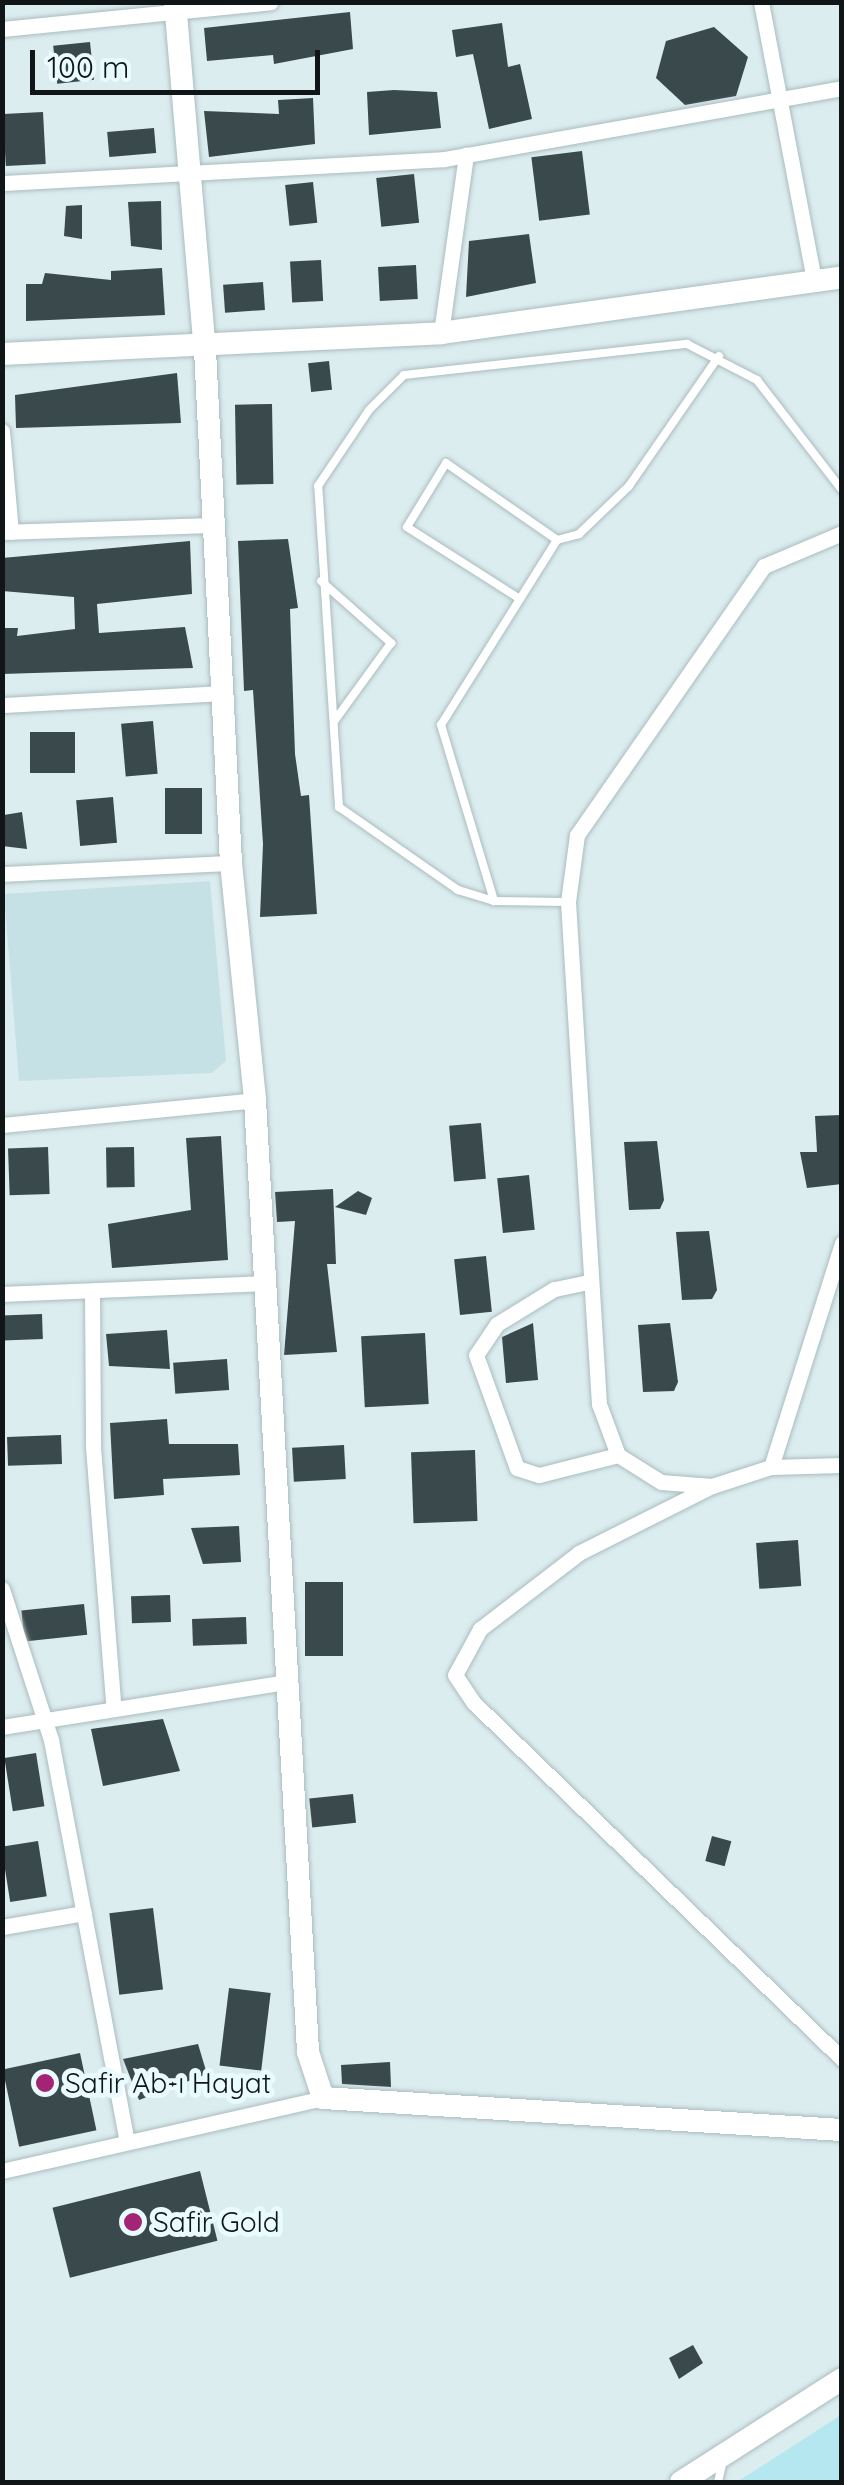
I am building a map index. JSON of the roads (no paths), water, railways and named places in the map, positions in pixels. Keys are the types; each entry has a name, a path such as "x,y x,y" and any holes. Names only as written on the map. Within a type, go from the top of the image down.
{"street":[{"path":"2,29 176,8 271,2"},
{"path":"762,2 814,281"},
{"path":"176,8 205,350 231,864 255,1100 280,1683 308,2052 324,2098"},
{"path":"2,183 190,168 466,155 842,88"},
{"path":"442,333 466,155"},
{"path":"2,354 205,350 442,333 842,277"},
{"path":"2,430 7,532 211,524"},
{"path":"712,1486 661,1482 618,1455 598,1404 568,902 577,836 764,566 842,533"},
{"path":"2,704 221,693"},
{"path":"2,874 231,864"},
{"path":"2,1125 255,1100"},
{"path":"771,1467 842,1242"},
{"path":"588,1282 554,1289 497,1324 476,1355 516,1468 538,1475 618,1455"},
{"path":"2,1294 260,1283"},
{"path":"92,1293 92,1447 113,1704"},
{"path":"842,1465 771,1467 712,1486 579,1553 480,1629 455,1675 474,1703 842,2059"},
{"path":"2,1589 38,1720 51,1740 126,2138"},
{"path":"2,1727 113,1704 280,1683"},
{"path":"2,1927 84,1914"},
{"path":"2,2171 324,2098 842,2130"},
{"path":"681,2482 842,2380"}],"lane":[{"path":"568,902 494,901 458,890 339,808 321,581 318,486 404,375 688,344 720,356 793,415 842,490"},
{"path":"494,901 441,725 558,540 579,534 629,486 720,356"},
{"path":"520,599 408,527 446,463 558,540"},
{"path":"321,581 392,643 335,720"},
{"path":"718,2482 724,2454"}],"place":[{"name":"Safir Ab-ı Hayat","path":"45,2083"},
{"name":"Safir Gold","path":"133,2222"}]}
